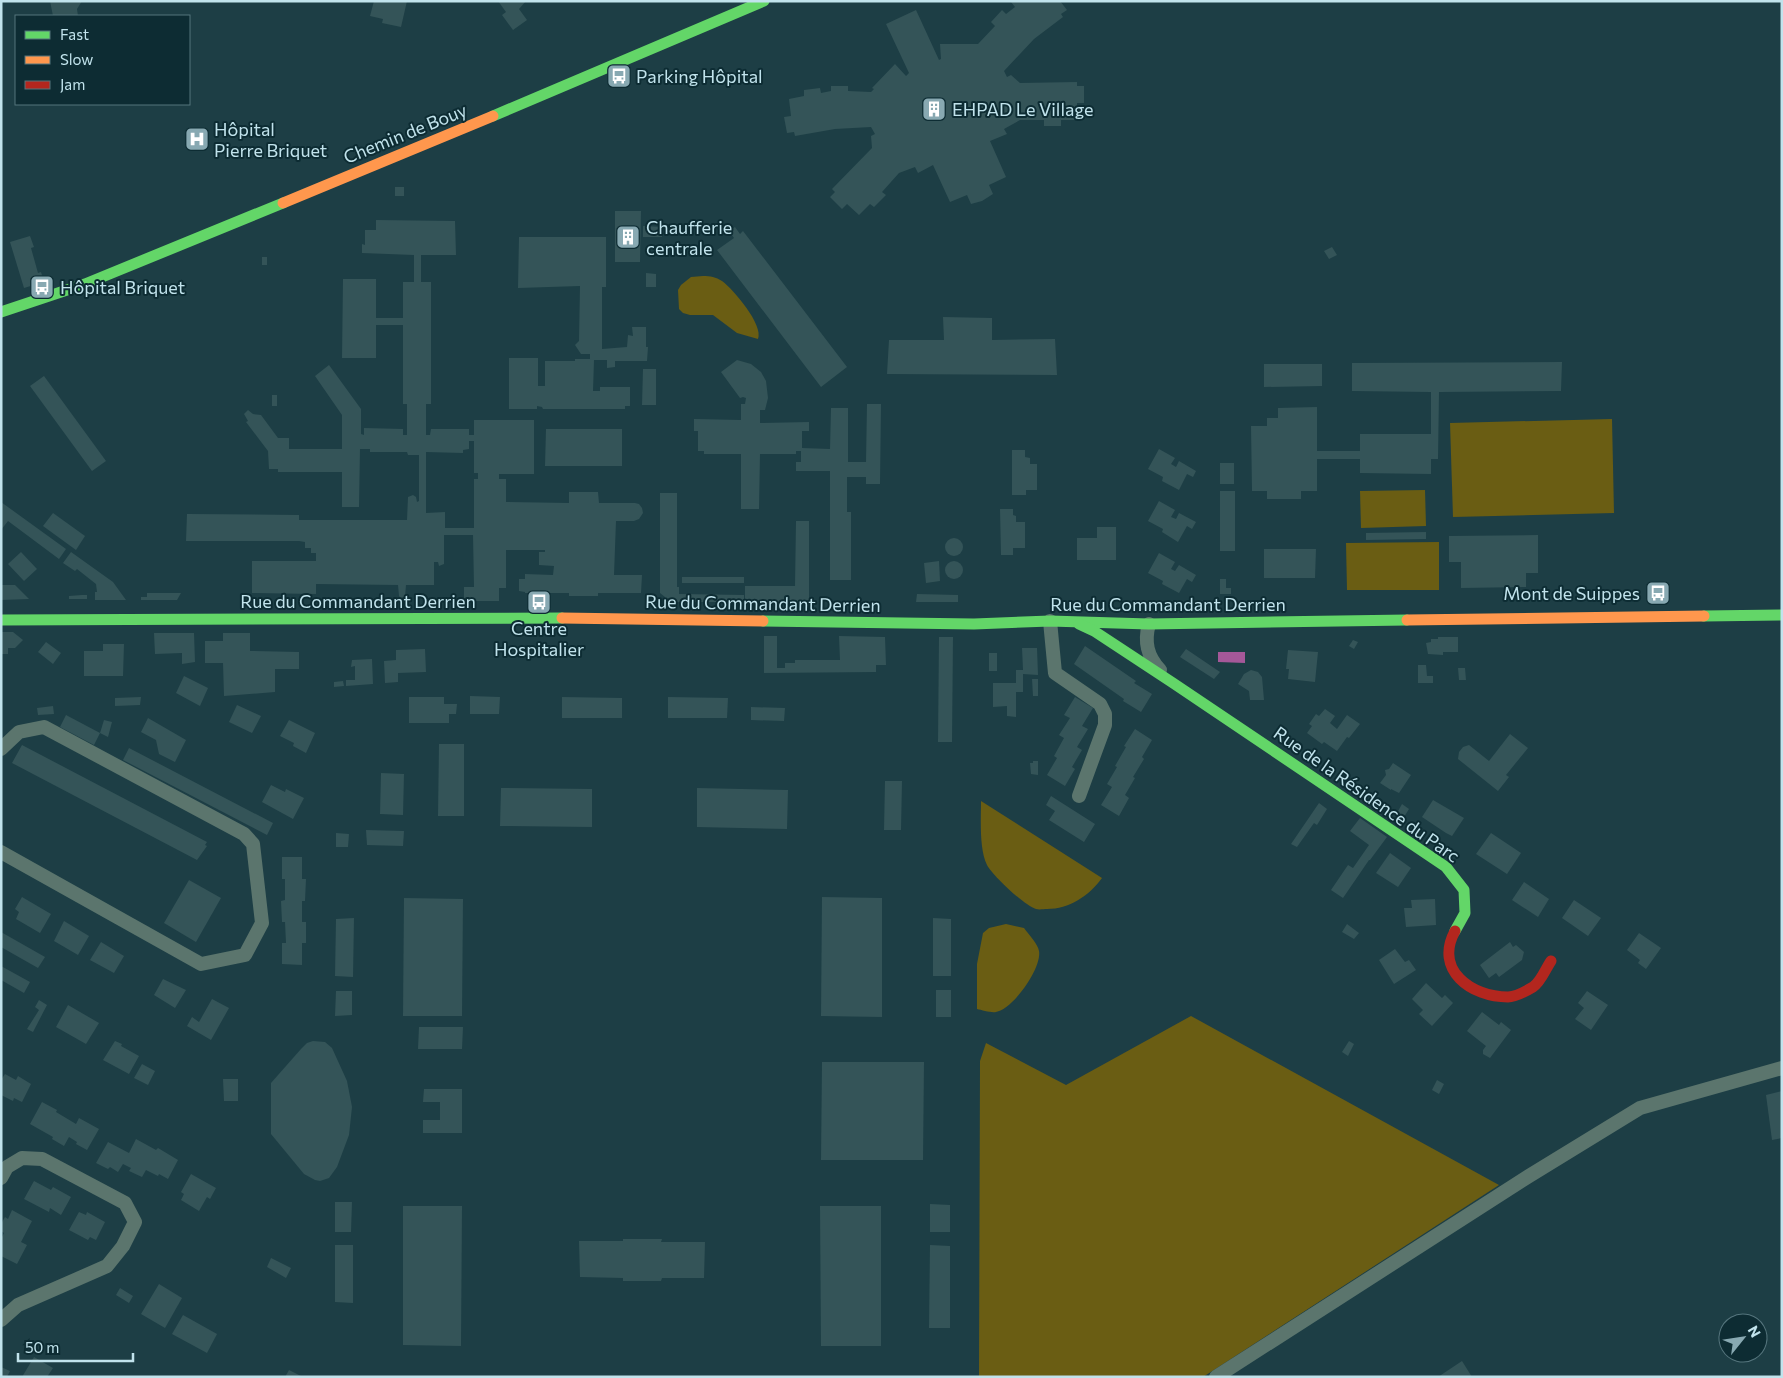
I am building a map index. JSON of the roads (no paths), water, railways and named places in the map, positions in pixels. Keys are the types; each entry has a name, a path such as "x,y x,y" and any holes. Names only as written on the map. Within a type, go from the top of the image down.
{"main road":[{"name":"Chemin de Bouy","path":"1,312 85,284 527,102 764,1"},
{"name":"Rue du Commandant Derrien","path":"1,620 584,618 974,624 1050,621 1149,624 1782,615"},
{"name":"Rue du Commandant Derrien","path":"1525,620 1674,627 1782,626"},
{"name":"Rue de la Résidence du Parc","path":"1071,622 1094,631 1446,867 1464,890 1465,913 1452,939 1448,956 1455,975 1479,992 1510,997 1536,986 1551,961"}],"street":[{"path":"1050,621 1055,673 1100,704 1106,714 1105,725 1078,796"},
{"name":"Rue de la Résidence du Parc","path":"1149,624 1146,638 1150,657 1173,683"},
{"path":"1,749 19,732 44,727 244,834 254,844 262,922 245,955 201,964 1,852"},
{"path":"1216,1377 1523,1180 1640,1108 1782,1068"},
{"path":"1,1178 7,1167 22,1158 42,1158 125,1203 135,1222 123,1246 107,1266 18,1305 1,1320"}],"place":[{"name":"Parking Hôpital","path":"619,76"},
{"name":"EHPAD Le Village","path":"934,109"},
{"name":"Hôpital Pierre Briquet","path":"197,139"},
{"name":"Chaufferie centrale","path":"628,237"},
{"name":"Hôpital Briquet","path":"42,287"},
{"name":"Mont de Suippes","path":"1658,593"},
{"name":"Centre Hospitalier","path":"539,602"}]}
